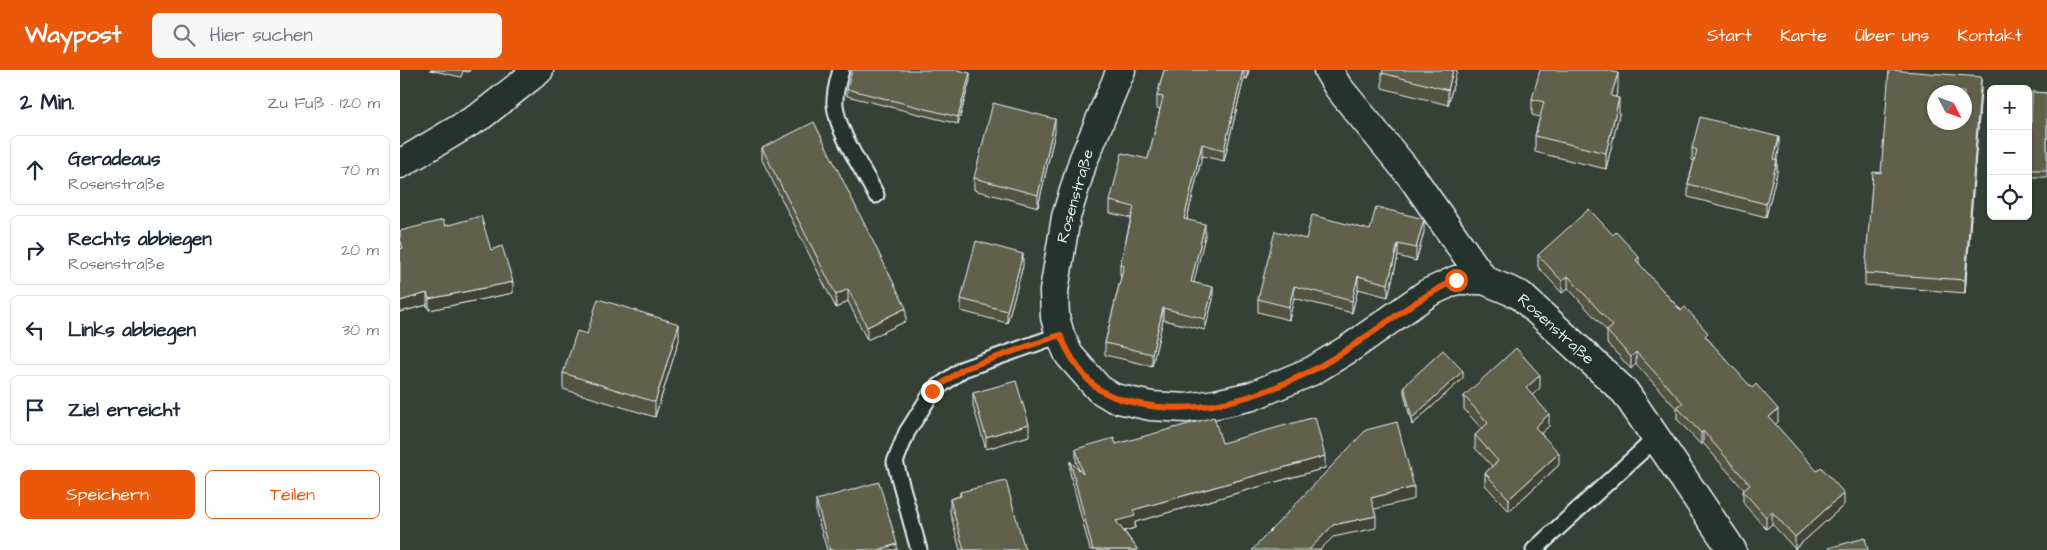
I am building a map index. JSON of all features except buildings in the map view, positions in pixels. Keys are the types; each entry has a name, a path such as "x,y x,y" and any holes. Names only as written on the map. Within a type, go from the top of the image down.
{"street":[{"path":"400,164 482,115 539,70"},
{"name":"Rosenstraße","path":"1121,70 1083,161 1066,217 1054,291 1056,317 1060,335 1069,355 1080,370 1099,389 1114,398 1150,406 1186,408 1252,396 1312,370 1350,348 1428,293 1456,280 1484,280 1520,295 1625,392 1732,550"},
{"path":"1328,70 1338,87 1412,177 1484,280"}],"lane":[{"path":"841,70 836,88 835,105 838,120 876,195"},
{"path":"919,550 895,462 907,432 932,391 963,369 1060,335"},
{"path":"1534,550 1656,438"}],"route":[{"path":"932,391 963,369 1060,335 1069,355 1080,370 1099,389 1114,398 1150,406 1186,408 1216,404 1252,396 1282,385 1312,370 1350,348 1428,293 1456,280"}]}
